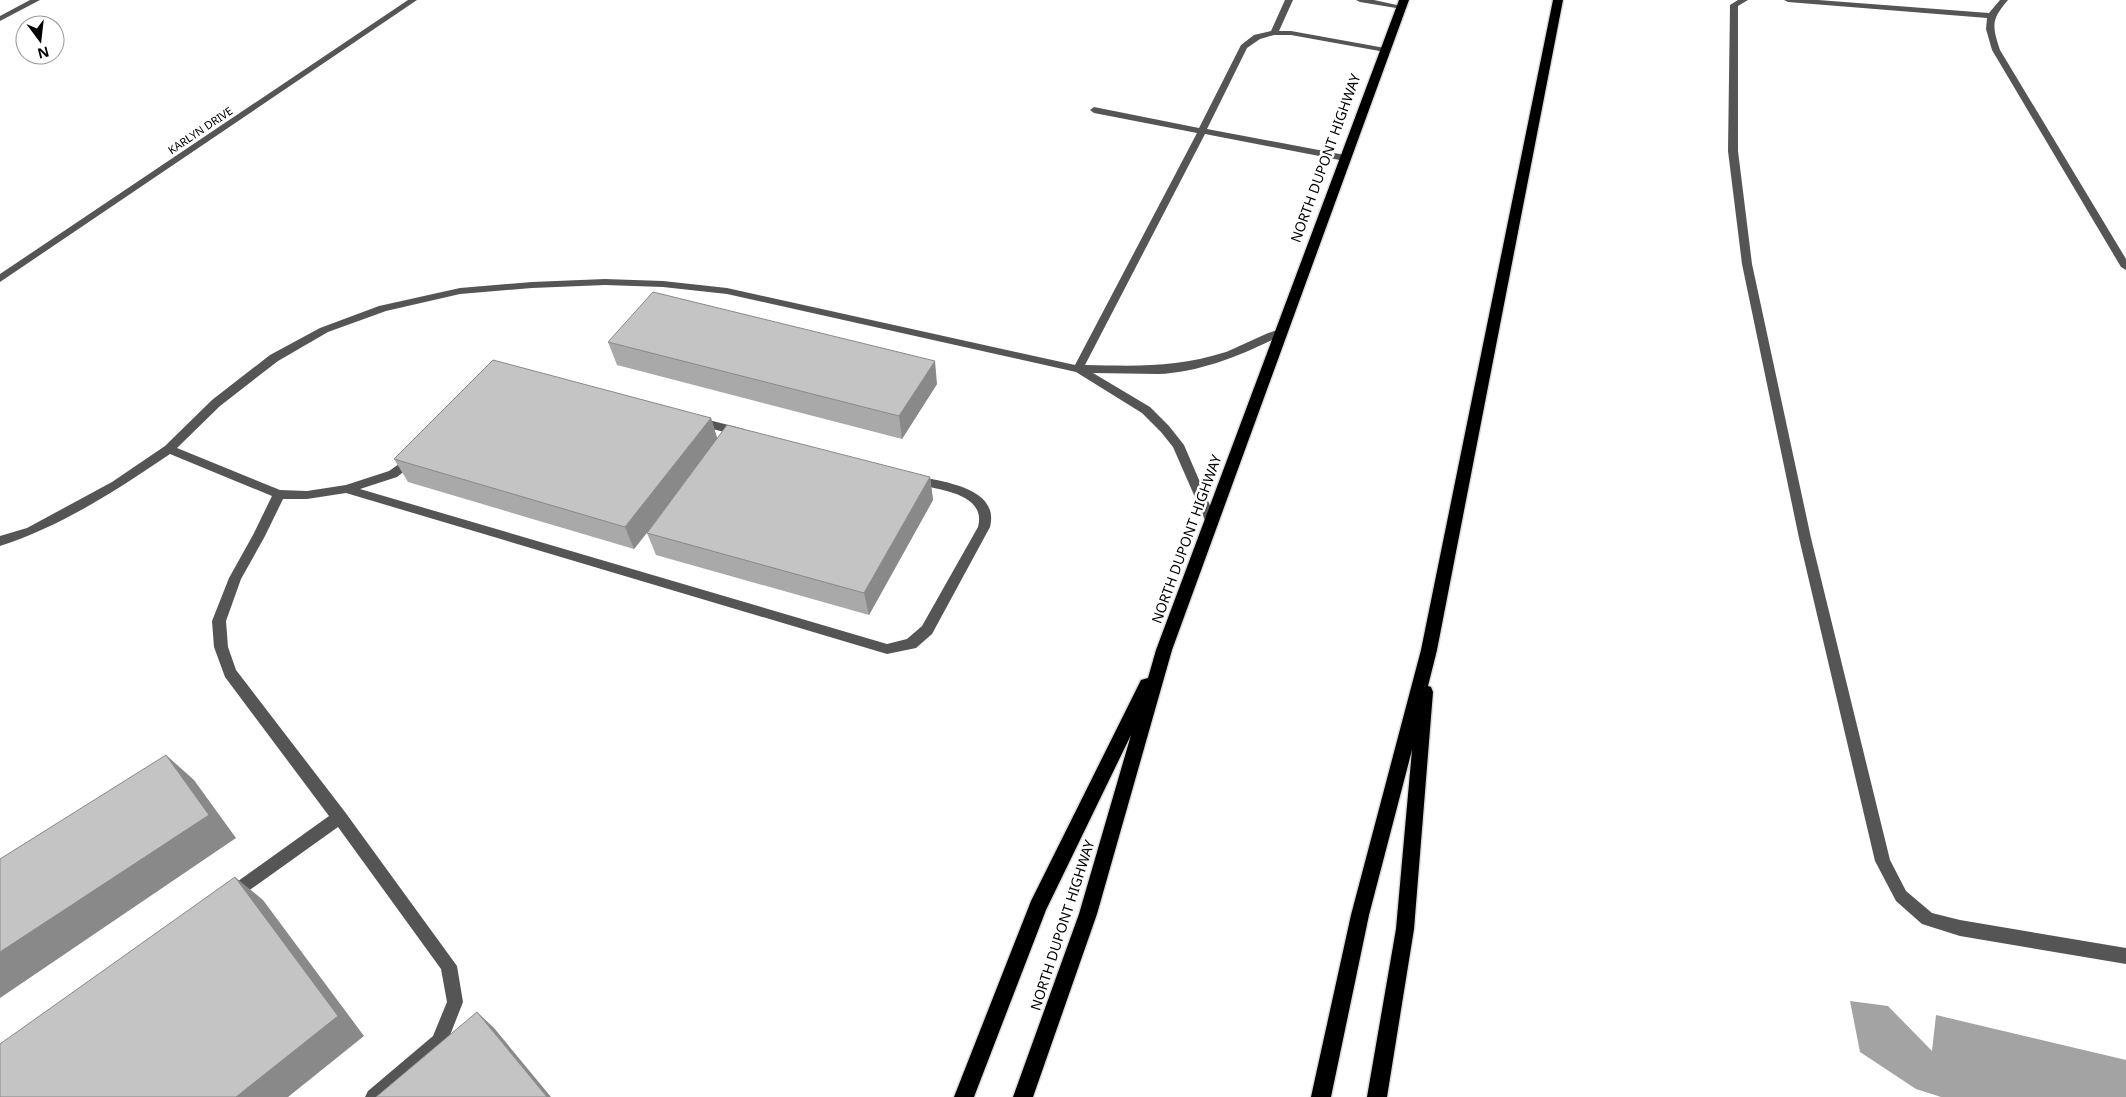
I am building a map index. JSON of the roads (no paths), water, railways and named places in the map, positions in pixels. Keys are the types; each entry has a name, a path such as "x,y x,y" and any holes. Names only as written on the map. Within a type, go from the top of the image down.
{"highway":[{"path":"1321,1097 1360,915 1429,650 1558,0"},
{"name":"NORTH DUPONT HIGHWAY","path":"1023,1097 1088,914 1164,650 1403,3"},
{"path":"964,1097 1038,907 1164,650"},
{"path":"1377,1097 1405,929 1429,650"}],"street":[{"path":"0,19 36,0"},
{"name":"KARLYN DRIVE","path":"0,279 413,0"},
{"path":"1274,33 1289,0"},
{"path":"1360,0 1403,3"},
{"path":"1744,0 1734,6 1734,151 1747,264 1805,538 1883,861 1901,896 1928,919 1960,928 2126,956"},
{"path":"1788,0 1992,16"},
{"path":"1888,0 1896,8"},
{"path":"2004,0 1994,9 1988,27 1996,50 2126,266"},
{"path":"1078,368 1244,47 1257,37 1274,33 1291,33 1385,50"},
{"path":"1094,110 1345,158"},
{"path":"0,541 31,530 116,485 169,449 216,403 274,358 324,330 383,308 460,291 532,284 614,283 663,284 727,291 1078,368 1160,370 1203,363 1245,349 1282,331"},
{"path":"1078,368 1146,410 1165,429 1178,445 1212,524"},
{"path":"688,418 755,436"},
{"path":"169,449 279,494 307,495 346,489 393,474 405,466 418,452"},
{"path":"346,489 887,649 911,644 927,630 984,527 986,514 980,502 968,493 910,478"},
{"path":"279,494 259,536 235,578 219,621 221,647 230,673 340,817 449,966 454,1002 439,1042 374,1097"},
{"path":"219,904 340,817"}]}
